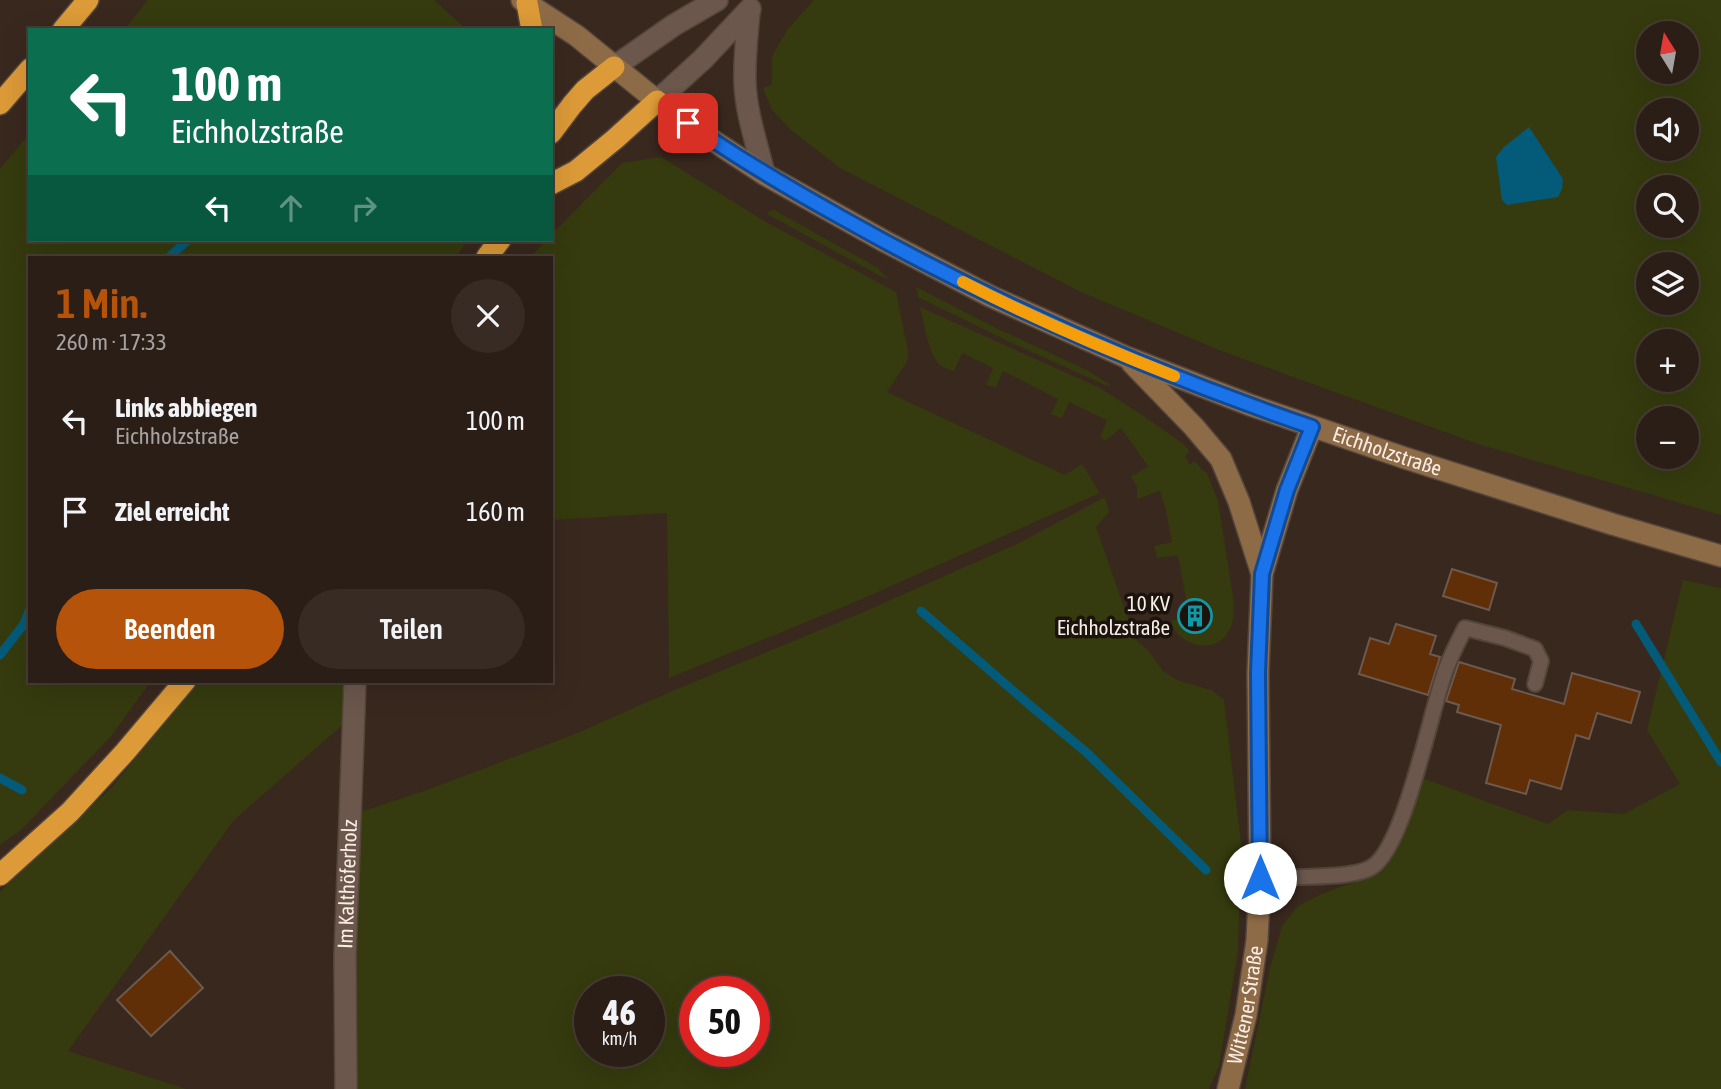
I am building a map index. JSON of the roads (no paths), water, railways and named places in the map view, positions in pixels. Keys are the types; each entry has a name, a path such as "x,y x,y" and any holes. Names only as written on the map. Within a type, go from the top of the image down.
{"highway":[{"path":"65,28 88,0"},
{"path":"524,1 531,28"},
{"path":"553,130 585,90 614,66"},
{"path":"0,104 28,71"},
{"path":"553,183 576,171 657,101"},
{"path":"488,256 498,242"},
{"path":"0,875 70,813 183,683"}],"main road":[{"name":"Eichholzstraße","path":"524,1 577,37 657,101 764,174 990,296 1126,357 1250,405 1612,524 1721,556"},
{"path":"1126,357 1221,459 1239,502 1262,574"},
{"name":"Wittener Straße","path":"1228,1089 1248,1002 1257,940 1260,878 1258,673 1262,574 1287,490 1312,427"}],"street":[{"path":"614,66 716,0"},
{"path":"657,101 703,59 752,6"},
{"path":"752,6 747,37 745,84 751,124 764,174"},
{"name":"Im Kalthöferholz","path":"346,1089 345,957 355,683"}],"lane":[{"path":"1260,878 1353,874 1371,868 1381,859 1393,838 1408,799 1445,671 1465,628 1535,649 1541,661 1535,684"}],"water":[{"path":"1529,127 1563,179 1562,189 1558,197 1507,205 1502,200 1496,157"}],"waterway":[{"path":"170,256 186,242"},
{"path":"921,611 1086,752 1206,870"},
{"path":"0,655 24,624 28,614"},
{"path":"1636,624 1721,762"},
{"path":"0,778 22,790"}],"place":[{"name":"10 KV Eichholzstraße","path":"1195,616"}]}
